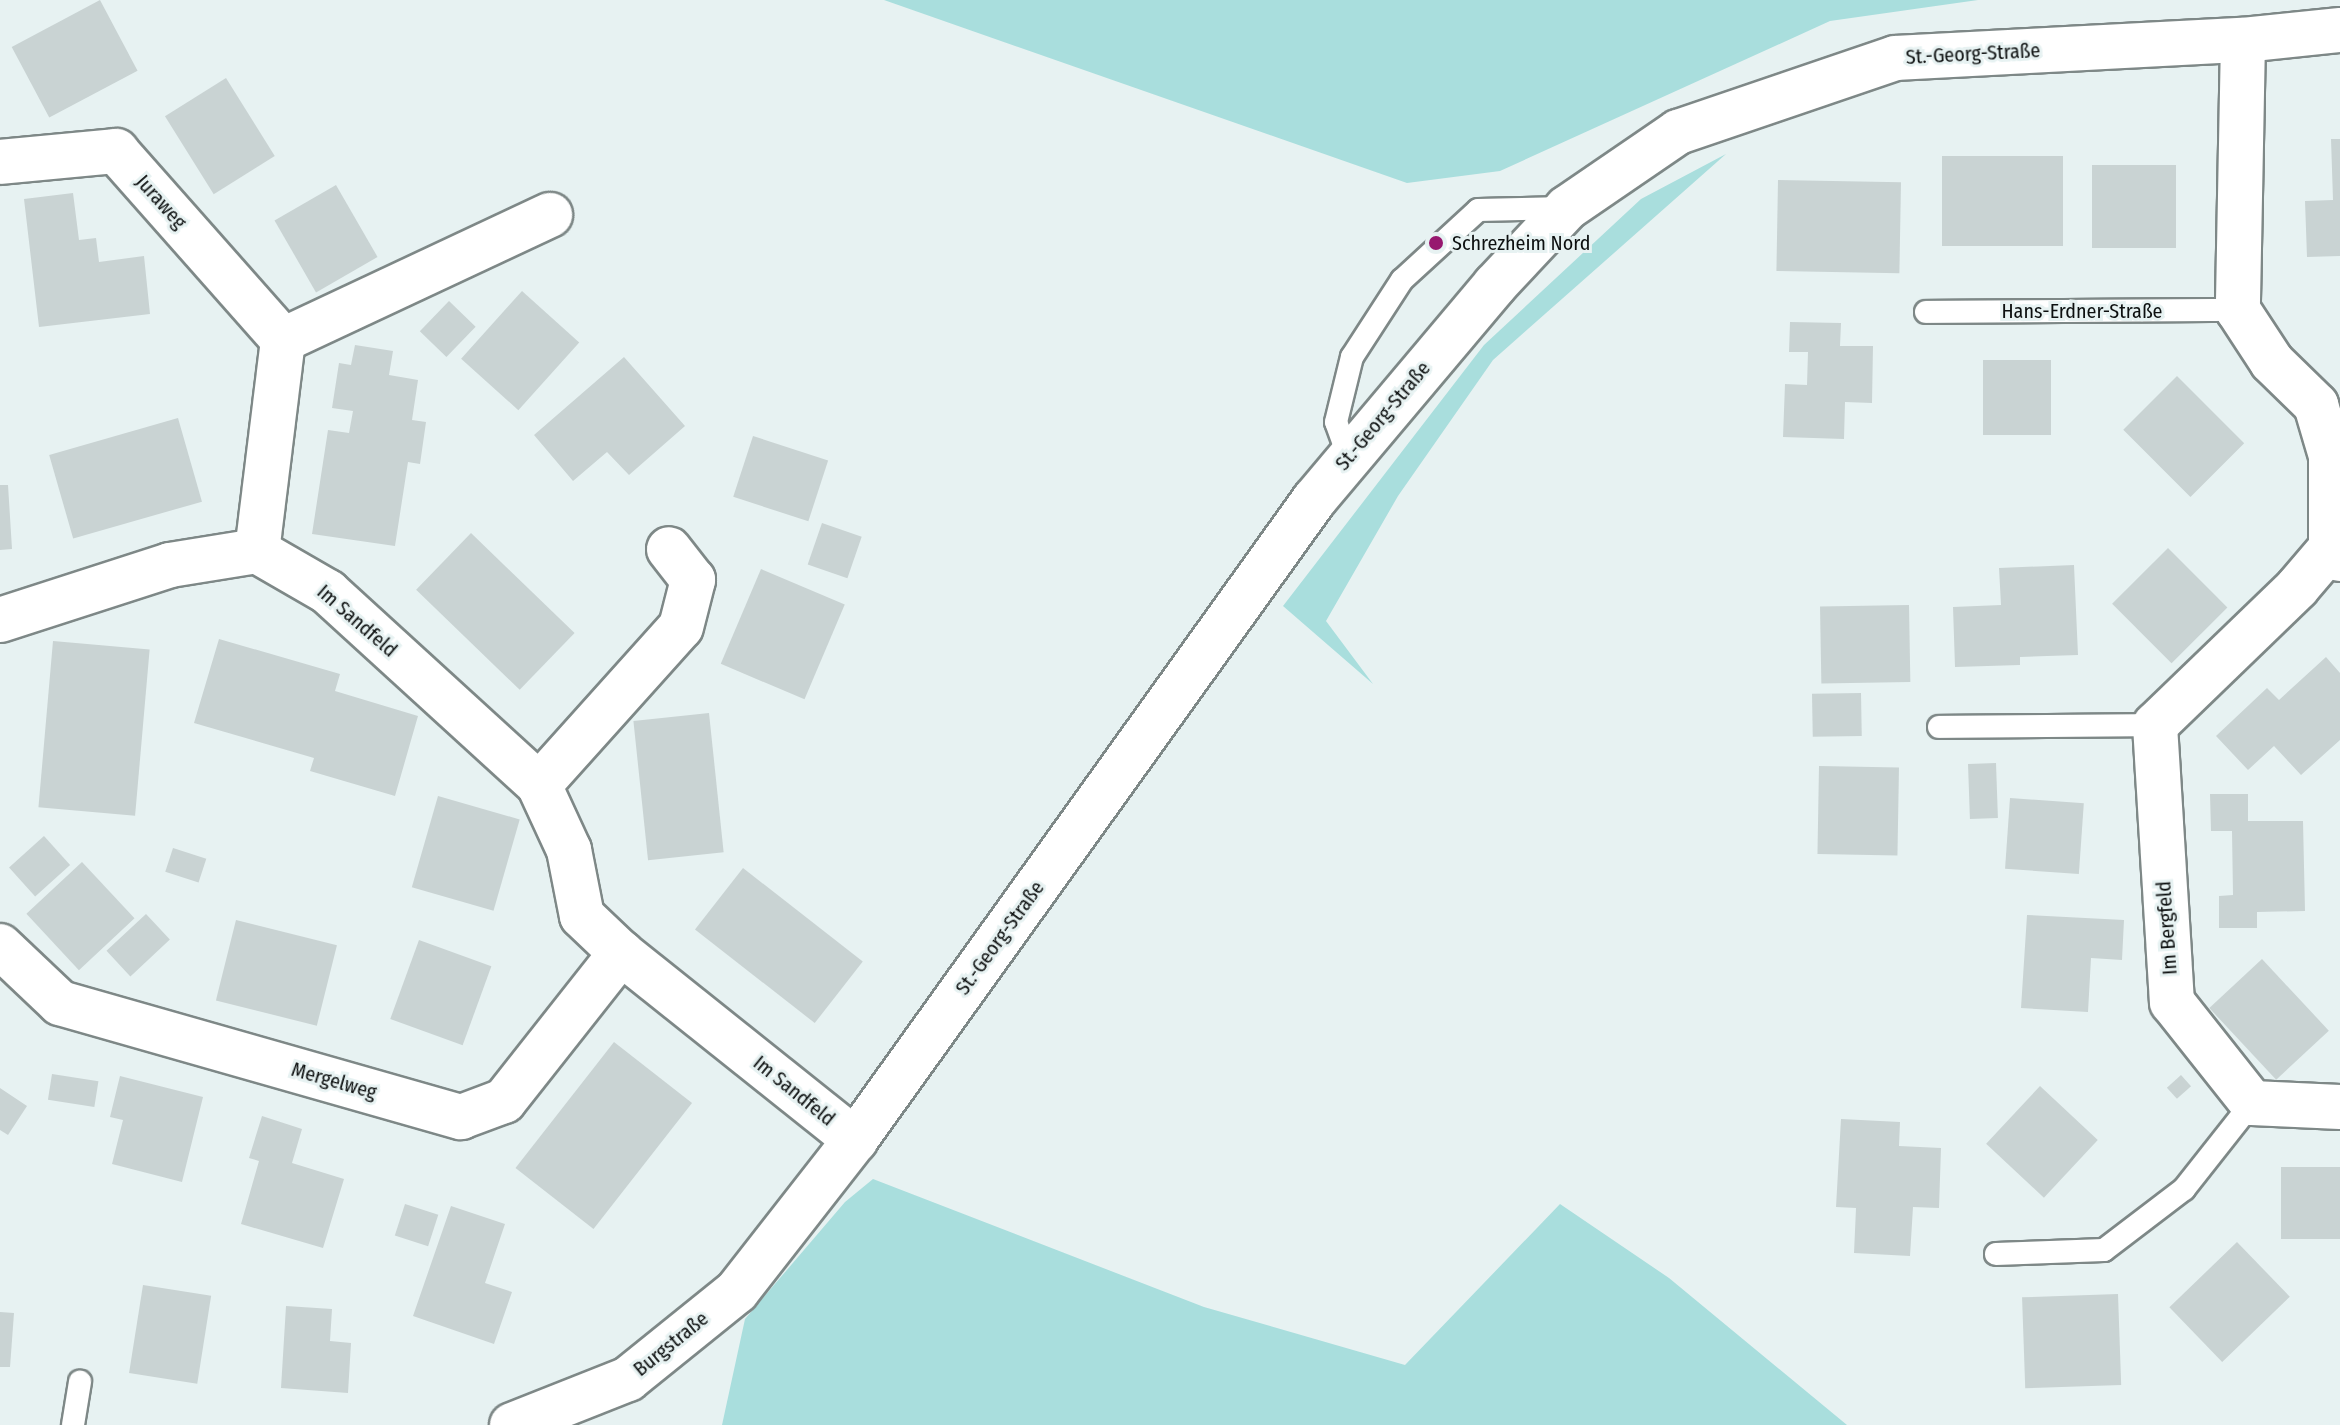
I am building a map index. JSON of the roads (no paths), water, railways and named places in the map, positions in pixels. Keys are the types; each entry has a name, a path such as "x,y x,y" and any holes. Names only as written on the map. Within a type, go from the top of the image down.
{"street":[{"name":"St.-Georg-Straße","path":"737,1291 855,1140 1348,455 1495,285 1567,208 1678,132 1895,58 2243,40 2340,30"},
{"path":"2155,725 2336,554 2331,456 2316,405 2272,362 2238,310 2243,40"},
{"name":"Juraweg","path":"4,154 116,151 283,340"},
{"path":"0,620 170,565 257,551 283,340 550,215"},
{"path":"539,785 681,627 693,580 669,549"},
{"name":"Im Sandfeld","path":"257,551 328,592 539,785 569,850 582,916 621,953 855,1140"},
{"name":"Im Bergfeld","path":"2155,725 2172,1002 2252,1103"},
{"name":"Mergelweg","path":"0,946 60,1003 461,1117 504,1101 621,953"},
{"path":"2252,1103 2340,1107"},
{"name":"Burgstraße","path":"512,1425 628,1379 737,1291"}],"lane":[{"path":"1348,455 1336,422 1352,357 1402,280 1478,210 1567,208"},
{"name":"Hans-Erdner-Straße","path":"1926,312 2238,310"},
{"path":"1939,727 2155,725"},
{"path":"1996,1254 2104,1250 2184,1189 2252,1103"},
{"path":"73,1425 80,1382"}],"place":[{"name":"Schrezheim Nord","path":"1436,243"}]}
